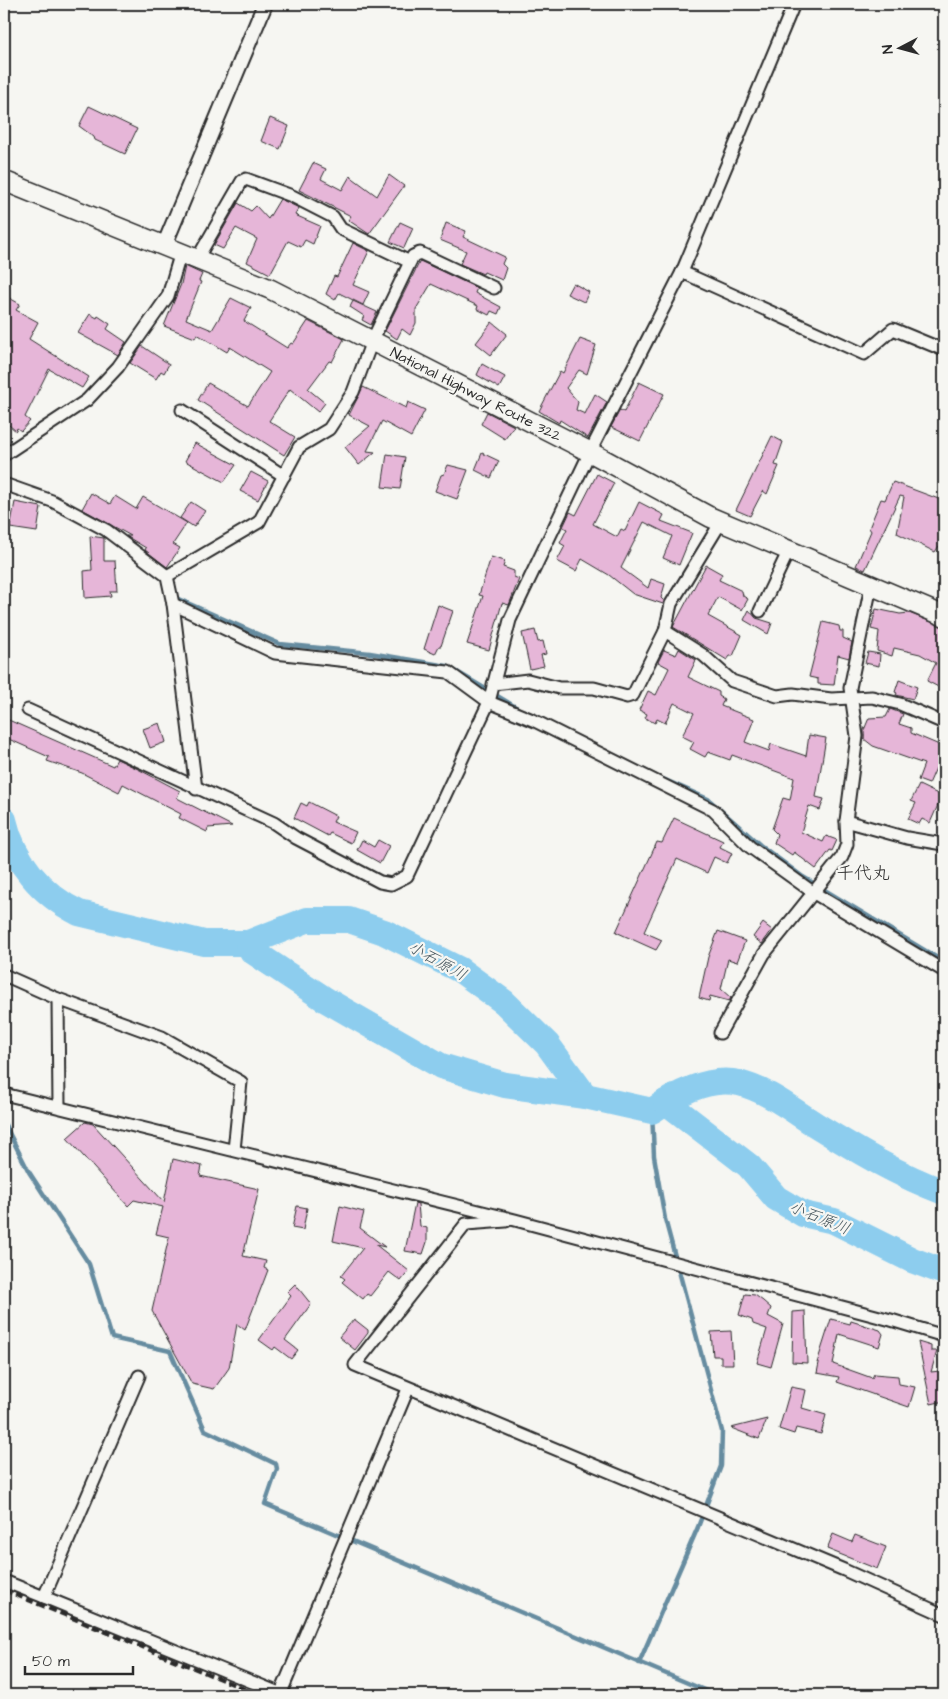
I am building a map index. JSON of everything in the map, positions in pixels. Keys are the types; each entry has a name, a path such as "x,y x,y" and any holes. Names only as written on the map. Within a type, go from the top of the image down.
{"highway":[{"name":"National Highway Route 322","path":"4,181 270,289 590,452 720,522 944,616"}],"street":[{"path":"4,455 87,400 118,366 168,296 265,4"},
{"path":"28,710 196,789 274,823 296,838 372,877 391,884 407,876 491,693 510,620 590,452 682,272 794,4"},
{"path":"181,253 246,178 292,196 333,217 341,229 410,262"},
{"path":"169,574 259,522 300,447 329,429 353,392 372,341 413,256 420,253 494,288"},
{"path":"682,272 864,354 893,329 944,350"},
{"path":"182,410 284,476"},
{"path":"4,484 52,501 106,530 169,574 196,789"},
{"path":"491,693 528,680 559,688 594,688 627,697 632,695 665,631 671,604 720,522"},
{"path":"760,611 789,550"},
{"path":"720,1033 764,954 817,890 842,857 848,844 846,821 856,736 850,688 870,586"},
{"path":"173,604 275,653 448,672 491,693 535,722 713,810 750,847 944,971"},
{"path":"665,631 703,654 732,681 777,696 793,694 853,700 872,697 900,704 944,723"},
{"path":"846,821 907,838 943,844 944,842"},
{"path":"4,976 58,999 162,1037 241,1082 234,1150"},
{"path":"58,999 59,1107"},
{"path":"4,1094 515,1220 881,1317 944,1336"},
{"path":"515,1220 466,1224 355,1365 408,1389 844,1570 944,1615"},
{"path":"44,1597 139,1376"},
{"path":"4,1581 282,1695 408,1389"}],"building":[{"path":"89,106 137,129 125,154 95,140 94,137 79,126"},
{"path":"270,118 289,126 280,149 261,141"},
{"path":"313,163 326,169 321,179 342,190 350,176 377,196 389,175 404,186 369,234 348,220 351,216 299,190"},
{"path":"280,199 299,208 295,215 320,226 313,244 305,240 301,247 288,241 270,274 247,262 257,239 236,228 223,249 214,245 238,203 251,211 256,206 268,219"},
{"path":"400,222 413,228 404,248 390,242"},
{"path":"446,223 466,231 463,237 505,257 502,264 506,268 502,280 460,264 466,251 440,240"},
{"path":"353,243 369,251 353,285 369,292 363,305 339,293 335,300 326,294 334,276 337,277"},
{"path":"420,261 477,288 475,293 501,307 498,314 491,311 489,315 477,309 478,306 431,284 416,309 416,323 410,335 402,329 397,339 385,331"},
{"path":"185,266 202,274 199,281 201,282 186,319 212,330 231,298 251,308 244,321 287,348 291,343 293,344 308,321 344,339 332,362 329,361 308,389 325,403 318,412 290,389 269,421 295,437 284,455 198,400 208,383 248,406 270,372 230,347 227,352 197,334 195,338 164,326 181,284"},
{"path":"573,283 589,292 584,302 567,294"},
{"path":"4,295 20,304 16,310 38,322 29,339 89,377 82,388 49,369 25,417 30,421 21,431 17,428 16,431 4,421"},
{"path":"353,301 377,312 371,325 362,320 364,316 350,307"},
{"path":"90,314 97,318 98,316 110,324 107,329 126,342 118,355 78,333"},
{"path":"492,322 507,334 491,355 476,343"},
{"path":"580,339 596,345 587,374 579,370 566,388 578,402 576,410 585,414 595,394 607,402 588,438 560,420 559,423 539,411 560,371 563,373"},
{"path":"142,346 169,364 164,373 161,371 156,379 130,363"},
{"path":"482,364 505,377 499,388 477,375"},
{"path":"639,382 664,394 640,441 611,427 620,410 624,412"},
{"path":"363,387 406,408 408,402 425,410 411,437 382,421 367,451 375,452 359,465 345,447 370,426 349,415"},
{"path":"487,412 514,426 505,439 481,424"},
{"path":"772,436 783,442 775,465 779,466 767,494 763,491 750,516 736,510"},
{"path":"195,443 236,465 224,482 185,461"},
{"path":"482,453 499,461 491,478 475,470"},
{"path":"387,454 405,457 400,489 382,487"},
{"path":"448,465 468,470 457,499 435,491 441,475 444,474"},
{"path":"251,472 268,481 258,500 240,491"},
{"path":"597,474 614,483 593,524 617,537 621,529 625,531 639,502 664,515 661,521 692,533 679,565 663,558 672,536 644,522 621,568 648,588 651,579 665,584 661,598 664,601 663,604 633,594 609,575 582,559 576,571 557,561 565,546 560,543 567,529 563,527 570,512 576,515"},
{"path":"893,482 944,501 944,548 939,546 935,552 897,533 904,497 900,496 865,570 856,566 871,531 869,528 881,499 885,500"},
{"path":"91,493 110,504 115,496 136,509 143,497 187,523 173,544 180,548 167,567 145,550 146,548 126,536 131,536 82,509"},
{"path":"15,502 41,507 37,532 10,528"},
{"path":"191,502 205,511 194,527 180,518"},
{"path":"90,536 104,538 104,561 115,561 117,591 110,591 111,596 85,598 84,571 92,570"},
{"path":"491,557 505,561 503,567 514,571 514,577 519,579 509,605 502,603 489,650 467,644 483,596 479,595"},
{"path":"706,565 722,574 719,580 742,591 743,596 748,599 742,610 718,597 708,616 742,635 733,656 730,656 727,660 673,627"},
{"path":"438,605 453,611 441,646 439,646 435,654 424,649"},
{"path":"876,609 900,614 909,613 944,627 944,690 927,681 936,663 920,654 894,648 892,656 877,651 879,631 871,629"},
{"path":"749,610 756,618 772,623 768,634 744,620"},
{"path":"823,622 839,626 840,631 843,631 843,638 852,642 849,658 838,655 834,685 818,684 818,679 809,677"},
{"path":"535,630 538,642 543,641 546,654 541,655 544,666 530,669 522,633"},
{"path":"679,649 696,660 688,677 719,692 719,696 724,699 721,706 754,719 745,742 769,751 771,744 806,756 809,735 826,738 816,797 824,799 820,810 809,806 801,832 823,842 826,836 837,840 832,851 830,850 816,869 794,852 792,855 774,843 777,834 772,829 783,798 790,800 794,778 732,755 730,760 708,752 705,757 690,749 694,742 682,736 694,713 674,703 665,723 657,719 655,723 645,718 647,714 639,710 648,691 656,695 669,668 658,662 664,650 676,655"},
{"path":"868,652 880,654 879,666 865,663"},
{"path":"899,680 917,687 913,699 896,695 897,693 895,692"},
{"path":"890,709 903,714 899,724 911,728 911,733 944,747 944,772 936,768 929,784 918,780 924,764 873,746 864,739 864,730 869,718 886,717"},
{"path":"4,718 113,766 117,759 180,791 177,798 232,826 208,828 207,832 179,818 181,814 123,784 119,792 82,773 47,761 49,757 4,737"},
{"path":"160,723 166,742 150,748 143,729"},
{"path":"919,785 942,796 930,823 922,819 919,824 908,819 916,803 911,801"},
{"path":"309,802 336,816 333,822 356,832 351,843 330,833 328,836 294,818 301,803 307,806"},
{"path":"674,818 723,841 720,847 732,853 727,863 714,857 707,873 677,859 644,932 662,940 656,950 616,932 657,842 662,843"},
{"path":"362,840 374,847 378,840 389,846 380,863 357,850"},
{"path":"763,923 772,930 762,944 753,937"},
{"path":"718,931 745,941 737,962 728,959 721,989 731,998 729,1001 710,996 709,1001 699,998 708,957"},
{"path":"85,1122 93,1124 164,1202 173,1159 202,1166 200,1176 259,1189 243,1256 266,1261 264,1268 268,1270 245,1330 237,1324 229,1368 214,1389 192,1384 152,1311 169,1237 156,1234 163,1207 134,1200 128,1206 67,1138"},
{"path":"415,1203 418,1204 420,1226 427,1228 427,1242 423,1254 405,1251"},
{"path":"297,1206 307,1208 303,1230 292,1228"},
{"path":"340,1206 364,1212 360,1228 385,1247 376,1245 409,1271 401,1281 389,1272 370,1296 367,1294 363,1299 342,1282 345,1279 341,1276 363,1248 333,1241"},
{"path":"295,1284 311,1304 285,1340 298,1350 291,1359 275,1347 273,1350 259,1340 291,1296 287,1292"},
{"path":"745,1294 755,1295 763,1301 771,1308 768,1316 783,1324 771,1367 757,1363 767,1329 753,1324 752,1320 739,1315"},
{"path":"805,1311 807,1363 792,1362 793,1312"},
{"path":"354,1319 368,1330 368,1333 355,1350 339,1337"},
{"path":"831,1319 850,1324 851,1321 880,1330 883,1334 879,1347 839,1334 833,1364 872,1378 874,1374 898,1376 899,1384 915,1387 909,1407 837,1382 839,1377 817,1373 819,1363 817,1363"},
{"path":"731,1331 733,1364 721,1364 721,1356 713,1356 711,1332"},
{"path":"918,1342 931,1346 931,1351 937,1351 931,1372 940,1371 944,1387 944,1401 931,1404"},
{"path":"791,1387 806,1390 802,1408 826,1415 821,1434 796,1428 794,1434 779,1429"},
{"path":"767,1419 759,1439 731,1428"},
{"path":"833,1534 852,1542 855,1535 886,1547 877,1569 827,1549"}],"waterway":[{"path":"175,595 176,598 280,644 370,653 447,666 519,709"},
{"path":"663,779 708,799 760,845 803,877 944,962"},
{"name":"小石原川","path":"4,820 14,849 31,875 53,897 79,913 204,943 248,943 307,920 349,920 384,932 460,970 504,1002 547,1044 585,1096"},
{"name":"小石原川","path":"248,943 252,951 326,1000 441,1066 505,1085 585,1096 652,1111 671,1098 704,1084 727,1081 739,1083 769,1095 878,1162 944,1192"},
{"name":"小石原川","path":"666,1102 749,1166 776,1198 803,1214 834,1221 912,1260 944,1272"},
{"path":"639,1663 698,1527 721,1466 722,1431 665,1219 654,1156 652,1111"},
{"path":"4,1123 29,1172 89,1264 112,1338 170,1351 205,1430 276,1464 277,1469 265,1504 716,1695"}],"railway":[{"path":"4,1590 259,1695"}],"district":[{"name":"千代丸","path":"863,873"}]}
